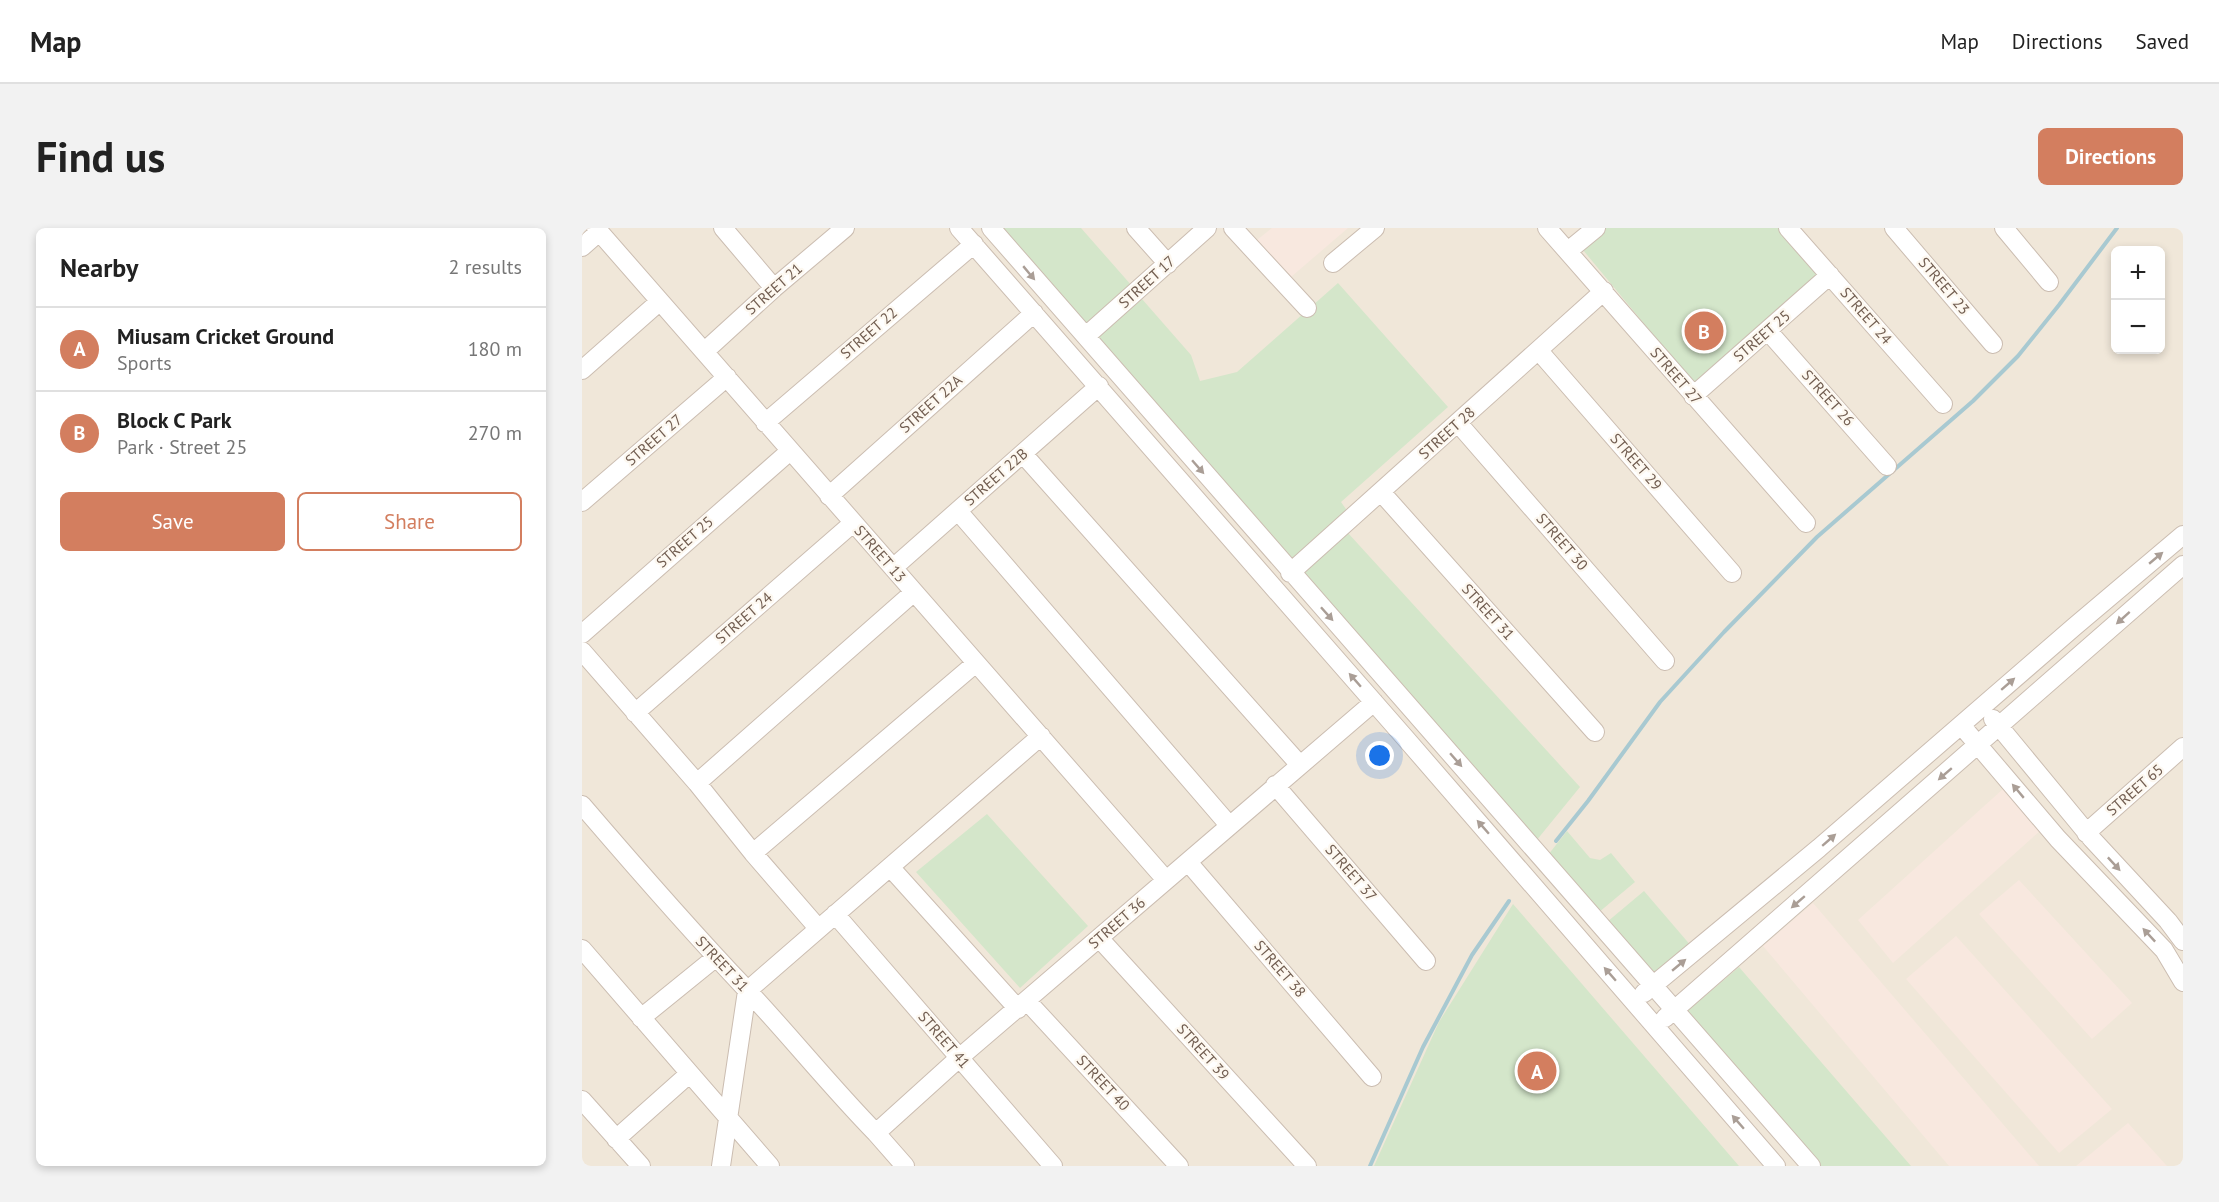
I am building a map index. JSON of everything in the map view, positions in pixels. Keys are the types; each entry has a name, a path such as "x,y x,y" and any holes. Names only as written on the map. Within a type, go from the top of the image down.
{"street":[{"path":"723,228 774,288"},
{"name":"STREET 21","path":"705,351 845,228"},
{"path":"959,228 1776,1166"},
{"path":"991,228 1290,573 1811,1166"},
{"path":"1136,228 1168,264"},
{"name":"STREET 17","path":"1086,336 1206,228"},
{"path":"1233,228 1307,308"},
{"path":"1333,263 1375,228"},
{"name":"STREET 27","path":"1547,228 1806,523"},
{"path":"1568,251 1596,228"},
{"name":"STREET 24","path":"1788,228 1943,404"},
{"name":"STREET 23","path":"1894,228 1993,344"},
{"path":"2004,228 2049,282"},
{"path":"582,247 598,230"},
{"name":"STREET 13","path":"598,230 1166,880"},
{"name":"STREET 22","path":"765,423 974,244"},
{"name":"STREET 25","path":"1693,396 1830,275"},
{"name":"STREET 28","path":"1290,573 1604,291"},
{"path":"582,370 659,302"},
{"name":"STREET 22A","path":"829,496 1034,313"},
{"name":"STREET 26","path":"1768,331 1887,466"},
{"name":"STREET 29","path":"1539,351 1732,573"},
{"name":"STREET 27","path":"582,502 727,377"},
{"name":"STREET 22B","path":"892,568 1099,387"},
{"name":"STREET 30","path":"1458,423 1665,661"},
{"path":"1153,449 1172,436"},
{"name":"STREET 25","path":"582,634 790,451"},
{"path":"1023,454 1299,764"},
{"name":"STREET 31","path":"1381,492 1595,732"},
{"path":"958,511 1229,825"},
{"name":"STREET 24","path":"635,713 853,523"},
{"path":"1633,1000 1654,986 1820,849 2183,535"},
{"path":"1655,1026 2183,565"},
{"path":"697,783 914,592"},
{"path":"1332,654 1350,640"},
{"path":"582,651 697,783 753,854 818,928"},
{"path":"753,854 976,663"},
{"name":"STREET 36","path":"876,1134 959,1058 1374,702"},
{"path":"1983,706 2086,833 2182,936"},
{"path":"1961,725 2058,839 2164,950 2183,982"},
{"path":"721,1166 747,991 1041,736"},
{"name":"STREET 65","path":"2086,833 2183,747"},
{"name":"STREET 37","path":"1275,785 1426,961"},
{"name":"STREET 31","path":"582,806 715,958 876,1134"},
{"name":"STREET 38","path":"1188,862 1372,1077"},
{"name":"STREET 40","path":"890,867 1179,1166"},
{"name":"STREET 41","path":"835,914 1053,1166"},
{"name":"STREET 39","path":"1099,938 1307,1166"},
{"path":"582,950 770,1166"},
{"path":"641,1018 715,958"},
{"path":"616,1139 689,1074"},
{"path":"582,1100 642,1166"},
{"path":"876,1134 894,1162"}],"shaded area":[{"path":"582,228 2183,228 2183,1166 582,1166"},
{"path":"1272,228 1348,228 1291,277 1257,240"},
{"path":"2003,789 2041,830 1893,963 1858,920"},
{"path":"2019,880 2132,1003 2092,1039 1979,914"},
{"path":"1813,903 2039,1166 1949,1166 1763,946"},
{"path":"1956,936 2112,1109 2059,1153 1906,979"},
{"path":"2128,1123 2167,1166 2076,1166"}],"green space":[{"path":"1001,228 1081,228 1132,286 1086,325"},
{"path":"1605,228 1779,228 1817,275 1694,384 1583,250"},
{"path":"1338,283 1448,407 1341,502 1348,512 1292,560 1095,340 1142,299 1191,355 1200,381 1237,372"},
{"path":"1348,533 1580,787 1536,841 1302,570"},
{"path":"987,814 1088,926 1020,988 916,872"},
{"path":"1567,831 1590,858 1600,860 1611,853 1635,882 1598,913 1548,855"},
{"path":"1644,891 1692,947 1654,978 1607,922"},
{"path":"1513,904 1739,1166 1374,1166 1439,1022"},
{"path":"1739,967 1911,1166 1819,1166 1685,1013"}],"waterway":[{"path":"1556,841 1660,702 1724,632 1817,537 1973,401 2018,356 2117,228"},
{"path":"1370,1166 1423,1047 1472,955 1509,901"}],"place":[{"name":"Block C Park","path":"1704,331"},
{"name":"Miusam Cricket Ground","path":"1537,1071"}]}
